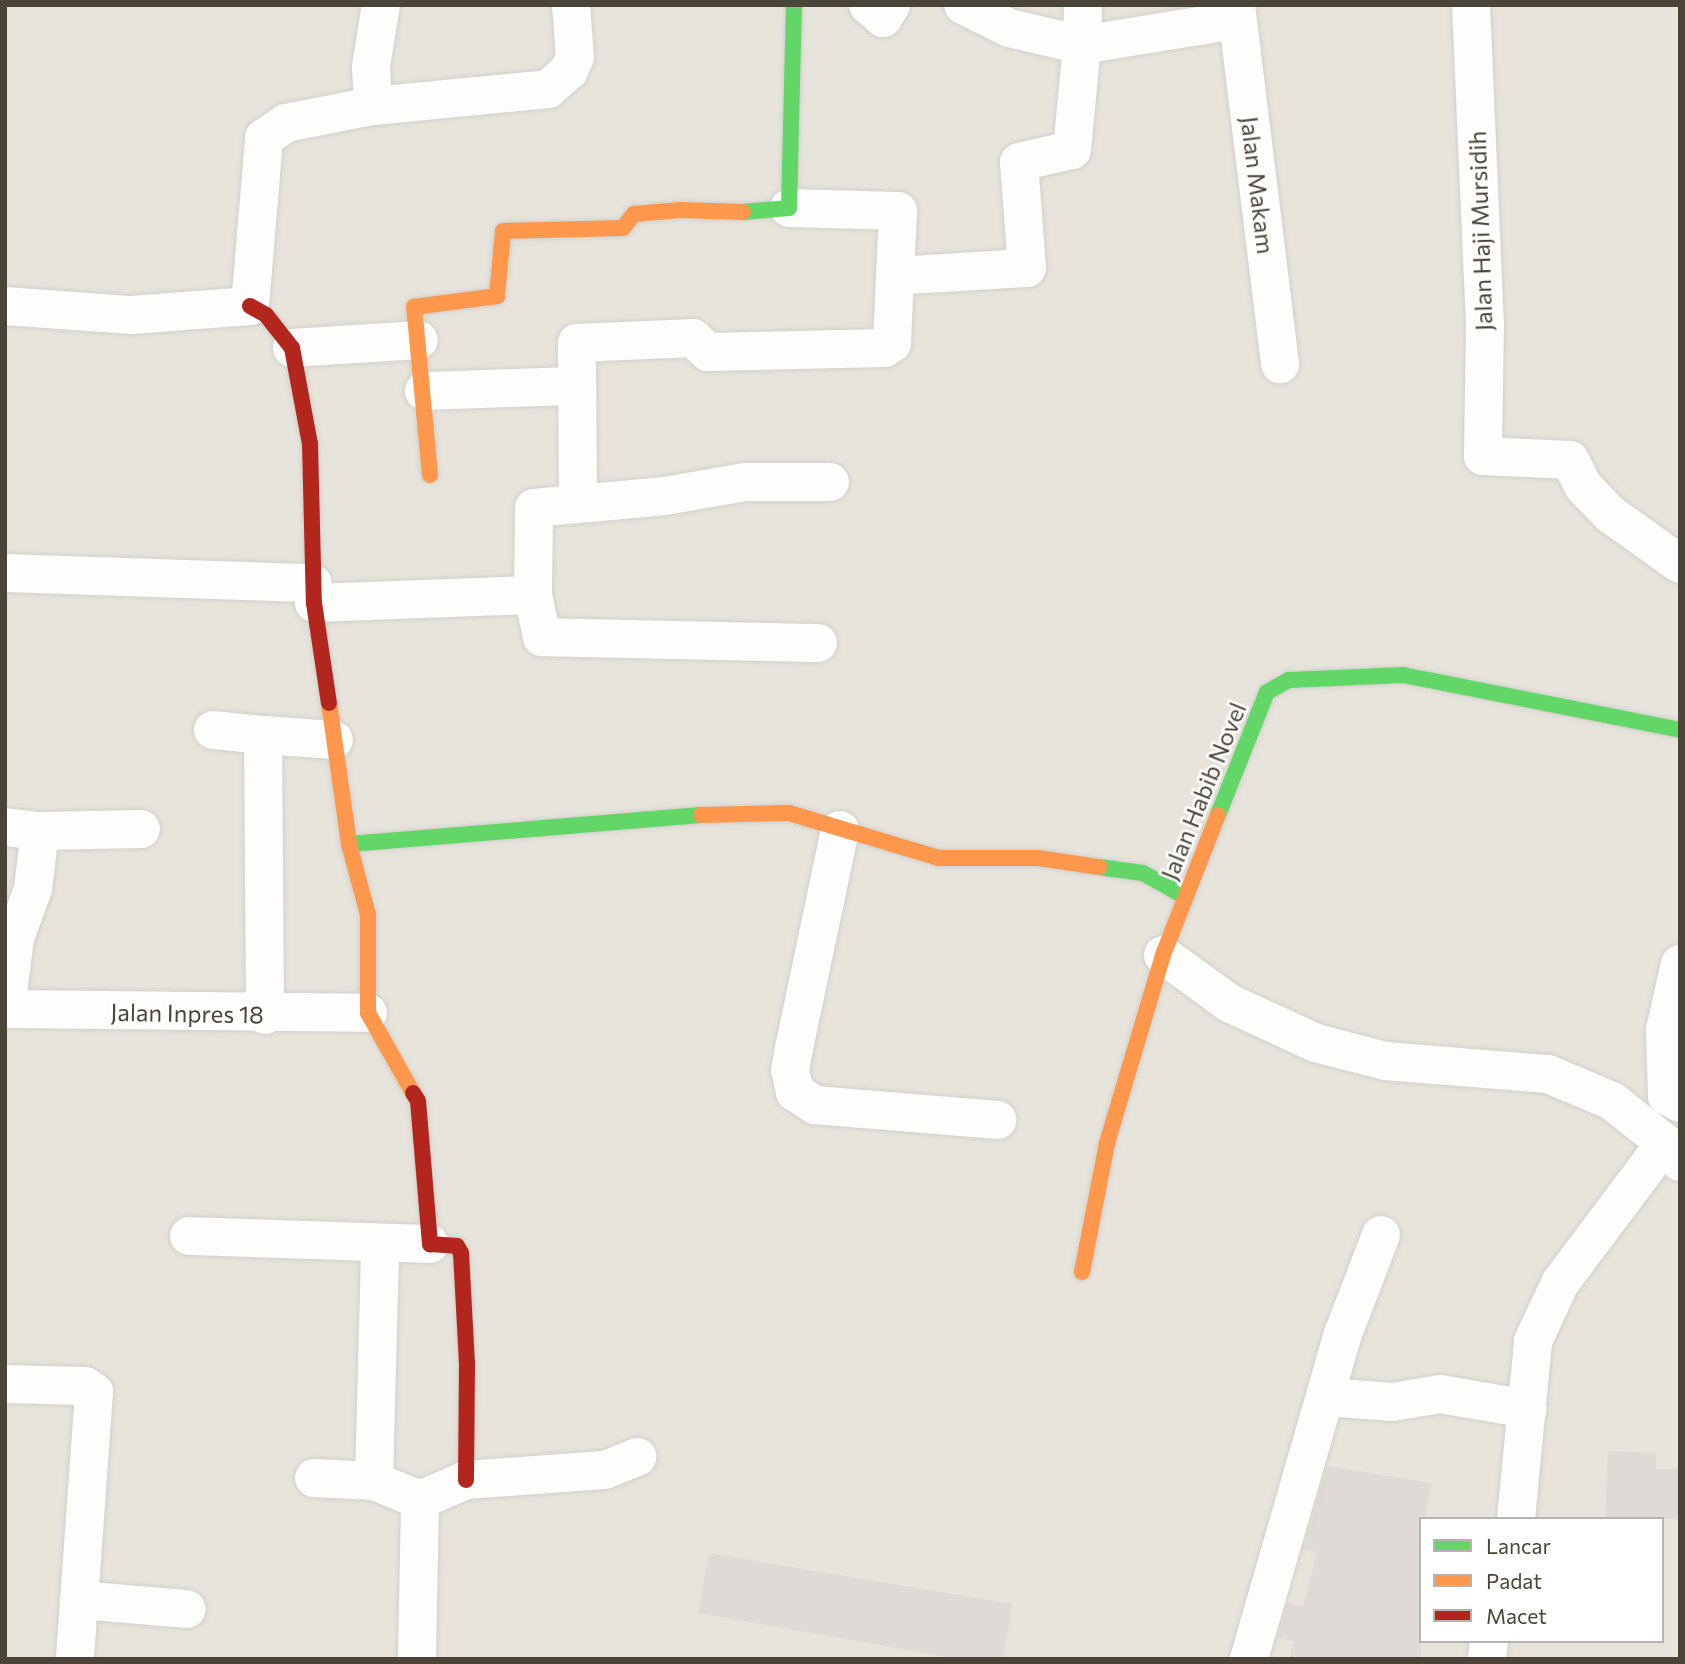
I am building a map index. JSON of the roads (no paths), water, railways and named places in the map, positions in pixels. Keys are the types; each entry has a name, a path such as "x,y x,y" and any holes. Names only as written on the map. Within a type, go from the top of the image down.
{"street":[{"path":"376,106 371,66 381,5"},
{"path":"250,306 264,138 286,123 376,106 548,89 569,71 575,57 571,5"},
{"path":"789,208 794,5"},
{"path":"867,5 883,18 891,5"},
{"path":"963,5 1009,28 1082,45 1236,12"},
{"path":"895,276 1027,268 1019,162 1072,150 1083,5"},
{"name":"Jalan Haji Mursidih","path":"1471,5 1485,324 1483,456 1570,460 1583,486 1610,514 1680,564"},
{"name":"Jalan Makam","path":"1236,12 1280,364"},
{"path":"430,475 416,303 497,296 500,238 509,228 623,228 638,213 789,208 898,211 893,340 884,348 708,352 693,338 583,342 574,347 578,503"},
{"path":"5,306 132,315 250,306 266,315 292,348 310,444 313,593 349,844 368,915 368,1013 418,1101 430,1244"},
{"path":"292,348 419,340"},
{"path":"424,391 575,386"},
{"path":"818,643 542,638 533,595 534,508 665,496 746,482 830,482"},
{"path":"5,573 63,571 313,593 533,595"},
{"name":"Jalan Habib Novel","path":"1083,1272 1107,1143 1163,955 1267,692 1289,680 1403,675 1680,730"},
{"path":"213,730 334,740"},
{"path":"263,735 265,1015"},
{"path":"349,844 638,817 789,813 939,858 1086,861 1143,873 1186,897"},
{"path":"6,1009 15,938 33,889 23,829 141,829"},
{"path":"840,830 790,1070 795,1092 815,1105 997,1120"},
{"path":"1163,955 1229,1003 1316,1044 1408,1064 1548,1074 1612,1101 1672,1152 1560,1283 1533,1341 1516,1517"},
{"path":"1680,964 1665,1030 1667,1096 1680,1103"},
{"name":"Jalan Inpres 18","path":"6,1009 265,1015 368,1013"},
{"path":"1249,1659 1325,1397 1381,1235"},
{"path":"189,1236 457,1246 461,1253 467,1364 466,1480"},
{"path":"374,1481 380,1245"},
{"path":"5,1384 85,1386 94,1392 75,1659"},
{"path":"1325,1397 1392,1402 1440,1394 1528,1409"},
{"path":"314,1478 374,1481 420,1500 466,1480 605,1470 638,1457"},
{"path":"417,1659 420,1500"},
{"path":"79,1600 187,1609"}]}
